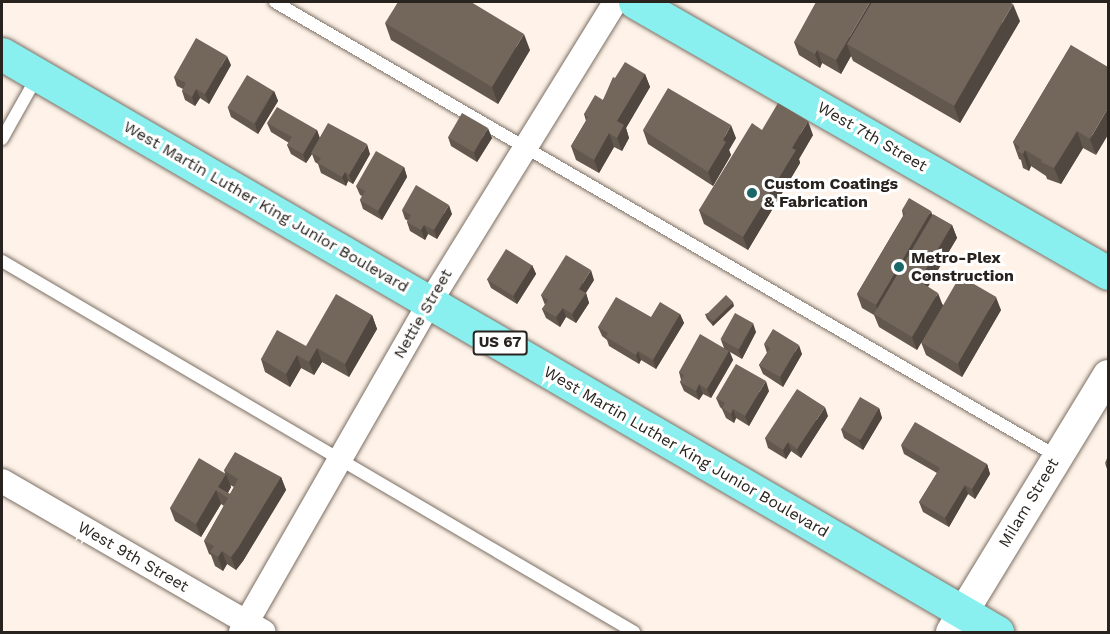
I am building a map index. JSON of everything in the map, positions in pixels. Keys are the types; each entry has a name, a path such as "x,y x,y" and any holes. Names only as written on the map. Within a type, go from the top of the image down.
{"main road":[{"name":"West 7th Street","path":"634,2 1108,273"},
{"name":"West Martin Luther King Junior Boulevard","path":"2,54 430,302 956,623 997,633"}],"street":[{"name":"Nettie Street","path":"250,629 339,460 430,302 615,2"},
{"name":"Milam Street","path":"956,623 1108,375"},
{"name":"West 9th Street","path":"2,481 250,629"}],"lane":[{"path":"275,2 1058,457"},
{"path":"2,139 38,75"},
{"path":"2,261 634,633"}],"building":[{"path":"398,2 471,2 524,34 492,87 385,23"},
{"path":"816,2 870,2 836,60 817,50 815,54 794,42"},
{"path":"872,2 1009,2 1013,4 954,106 847,44"},
{"path":"196,38 227,56 205,94 196,89 192,97 182,91 186,83 174,77"},
{"path":"1071,45 1108,67 1108,108 1090,139 1077,131 1054,168 1025,150 1023,154 1017,151 1020,147 1013,142"},
{"path":"625,62 645,74 617,121 624,125 617,138 609,133 594,160 571,146 588,117 584,114 595,95 603,100 613,77 615,78"},
{"path":"247,75 274,91 254,124 227,108"},
{"path":"668,88 731,125 723,140 726,142 708,172 643,130"},
{"name":"Custom Coatings & Fabrication","path":"778,103 808,121 792,148 796,150 743,237 699,210 752,123 762,130"},
{"path":"277,107 317,130 303,154 287,145 292,137 267,123"},
{"path":"462,113 488,128 474,152 448,137"},
{"path":"328,123 367,144 349,175 345,172 342,177 318,163 321,158 311,153"},
{"path":"376,151 404,167 378,211 360,200 365,191 356,186"},
{"path":"416,185 449,205 434,230 424,225 421,230 407,222 411,215 402,210"},
{"path":"909,198 931,211 876,305 857,294 905,213 902,210"},
{"path":"933,214 952,225 919,281 938,293 912,337 874,314"},
{"path":"506,249 532,265 513,296 487,280"},
{"path":"566,255 591,270 579,289 586,293 572,314 563,308 556,317 542,309 548,300 541,295"},
{"path":"960,276 996,297 958,364 922,343"},
{"path":"336,294 372,315 345,364 317,348 309,362 297,355 286,374 261,359 277,330 306,346"},
{"path":"726,295 733,302 713,322 706,315"},
{"path":"616,297 651,317 660,302 680,314 653,360 638,351 636,355 606,337 608,333 598,327"},
{"path":"735,313 753,323 739,349 720,339"},
{"path":"773,329 799,345 780,377 759,365 770,348 764,344"},
{"path":"700,334 729,351 707,389 699,384 696,391 680,382 684,375 679,372"},
{"path":"736,364 766,381 745,416 733,409 731,414 722,408 725,403 716,398"},
{"path":"797,389 825,407 797,449 788,442 783,450 765,438"},
{"path":"860,397 879,408 861,440 842,429"},
{"path":"915,422 987,464 972,489 965,485 945,518 919,502 940,468 901,445"},
{"path":"235,452 281,477 231,557 222,551 218,557 210,552 214,546 204,541 228,498 216,490 196,524 170,508 199,458 226,474 218,487 230,494 238,479 224,470"}],"place":[{"name":"Custom Coatings & Fabrication","path":"752,193"},
{"name":"Metro-Plex Construction","path":"899,267"}]}
